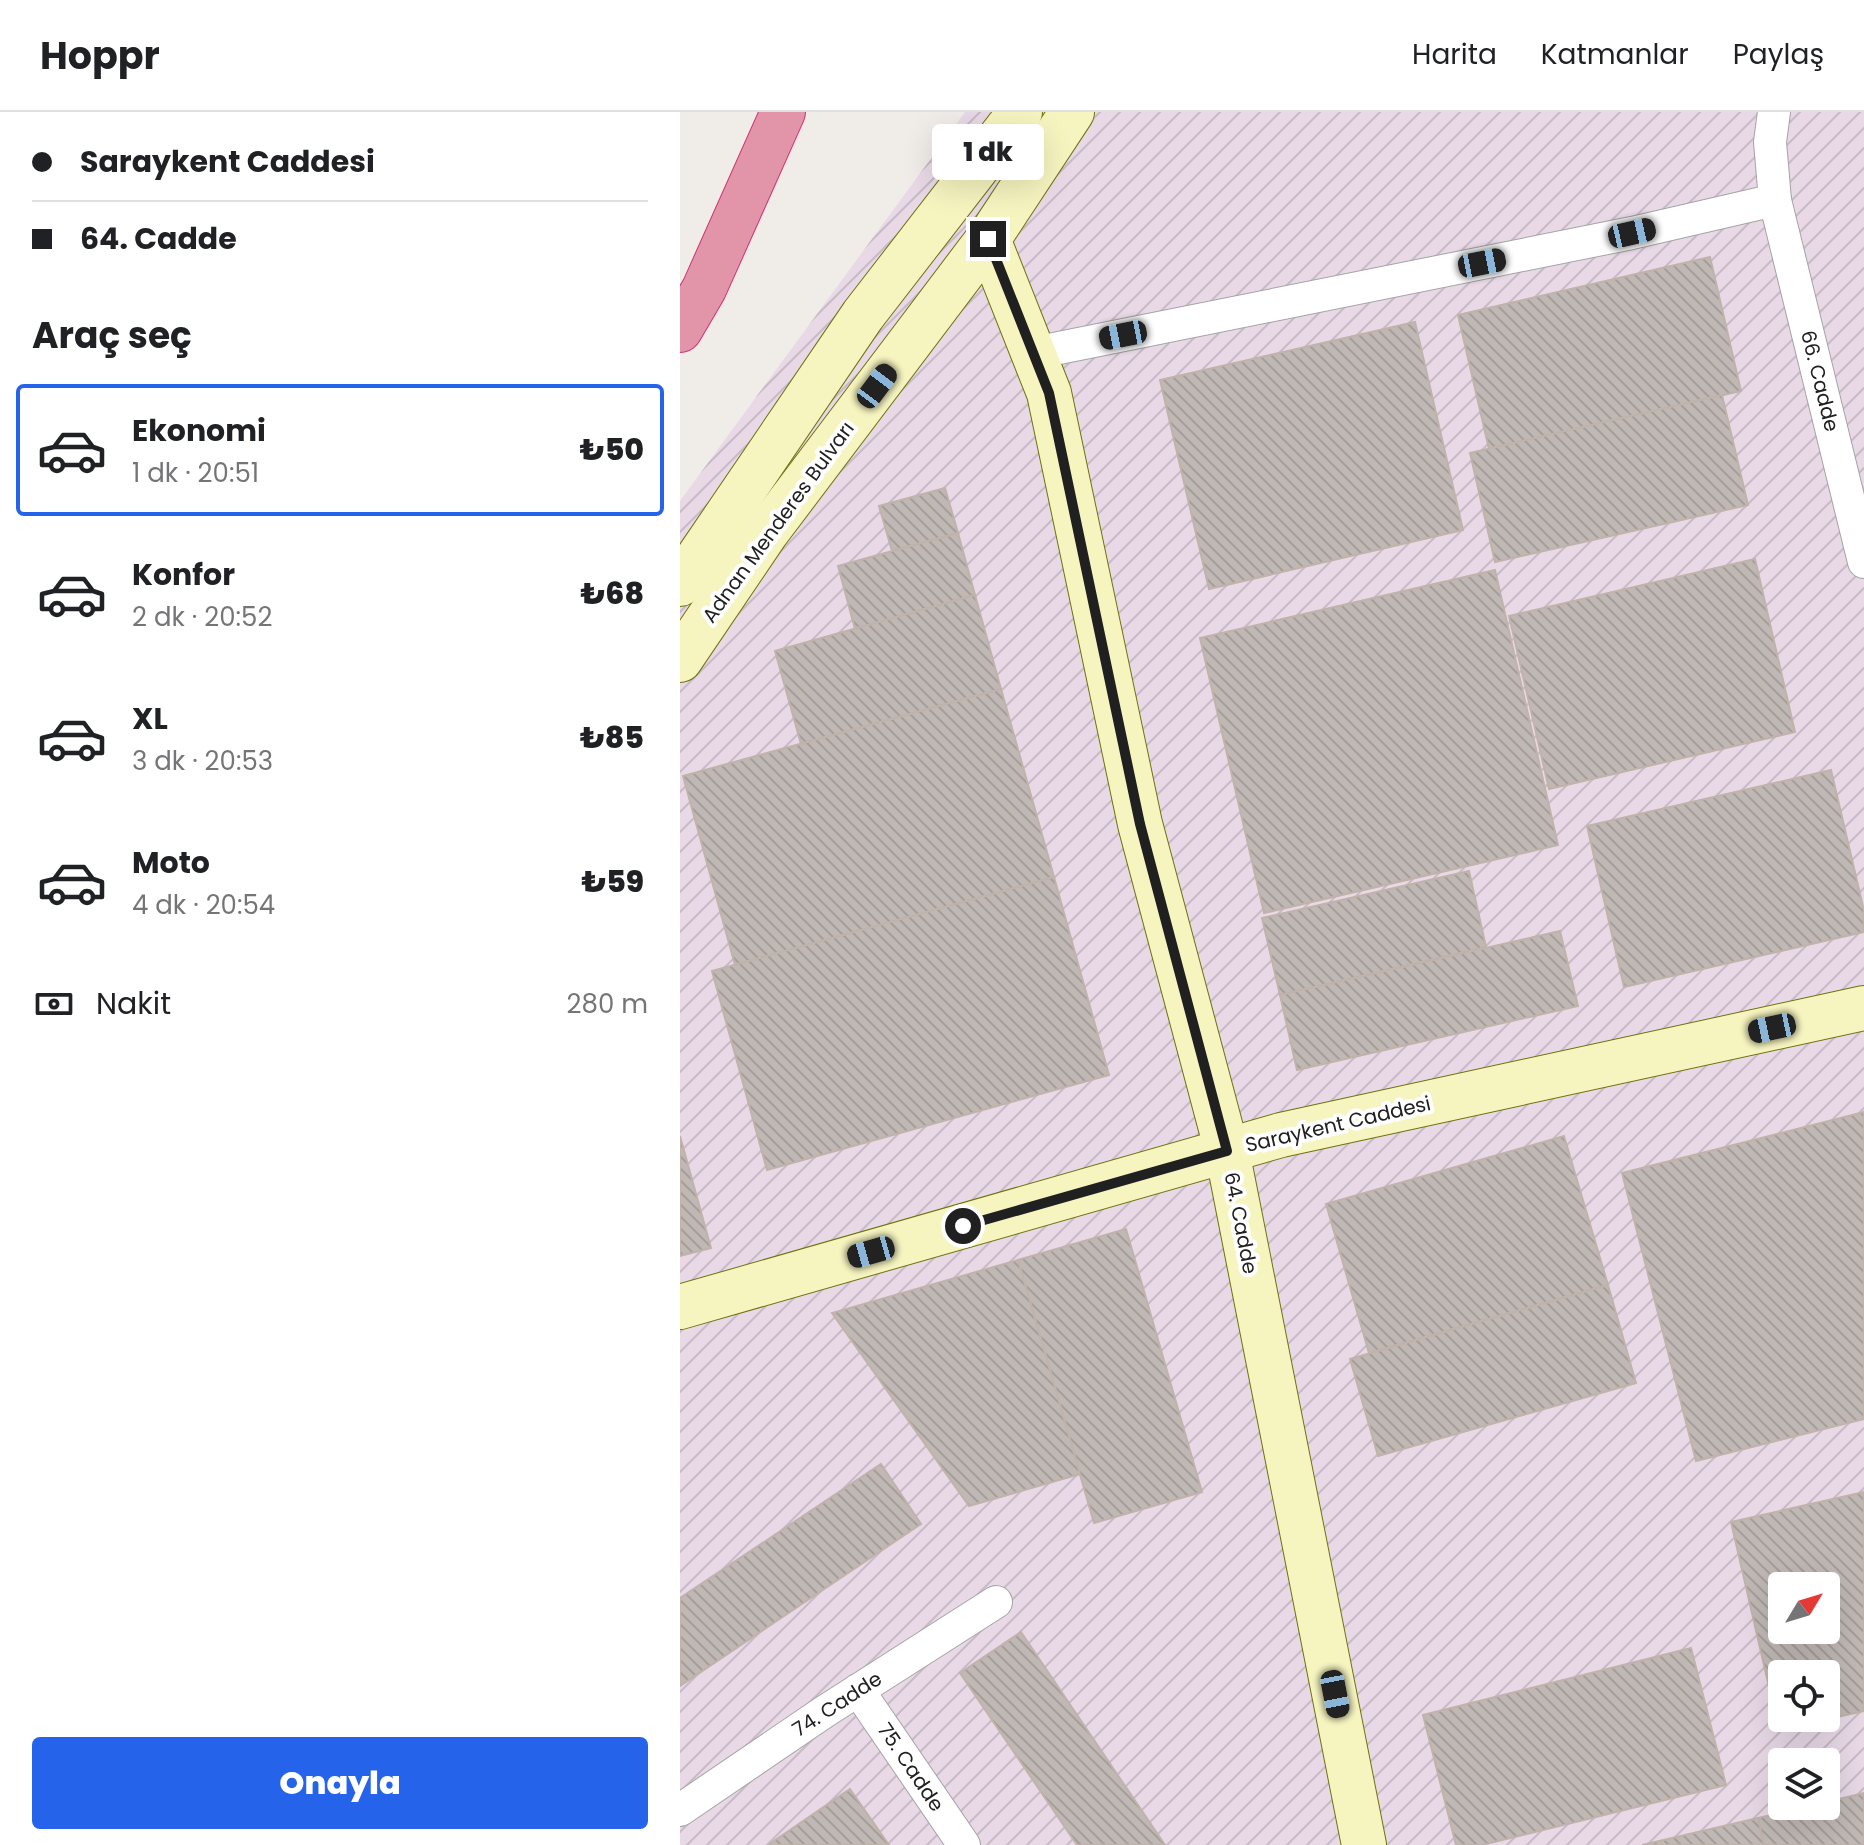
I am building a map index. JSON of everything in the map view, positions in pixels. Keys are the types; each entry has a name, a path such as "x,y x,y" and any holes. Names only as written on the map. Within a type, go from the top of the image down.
{"highway":[{"path":"680,330 704,289 783,112"}],"street":[{"path":"680,584 863,315 1020,112"},
{"name":"Adnan Menderes Bulvarı","path":"680,660 766,533 988,239 1072,112"},
{"name":"66. Cadde","path":"1774,112 1770,142 1775,200 1864,562"},
{"path":"1034,353 1617,236 1775,200"},
{"name":"64. Cadde","path":"988,239 1049,393 1140,824 1227,1151 1364,1845"},
{"name":"Saraykent Caddesi","path":"680,1307 1281,1135 1864,1008"},
{"name":"74. Cadde","path":"680,1810 996,1602"},
{"name":"75. Cadde","path":"858,1690 964,1845"}],"shaded area":[{"path":"965,112 1864,112 1864,1845 680,1845 680,501"}],"building":[{"path":"1710,257 1741,391 1489,449 1458,315"},
{"path":"1415,322 1463,530 1209,589 1160,380"},
{"path":"1722,395 1748,505 1495,562 1470,453"},
{"path":"945,488 958,533 892,551 879,506"},
{"path":"958,533 975,595 855,629 838,566"},
{"path":"1755,559 1795,732 1549,789 1509,616"},
{"path":"1495,570 1558,845 1264,913 1200,638"},
{"path":"975,595 1001,689 801,744 775,651"},
{"path":"1001,689 1054,877 735,965 683,776"},
{"path":"1831,770 1864,911 1864,932 1624,987 1587,826"},
{"path":"1469,871 1486,947 1280,995 1262,918"},
{"path":"1054,877 1109,1075 767,1170 712,971"},
{"path":"1560,931 1578,1006 1297,1070 1280,995"},
{"path":"1864,1112 1864,1419 1696,1461 1622,1173"},
{"path":"680,1136 711,1248 680,1256"},
{"path":"1564,1136 1608,1285 1369,1353 1326,1204"},
{"path":"1126,1229 1202,1492 1094,1523 1018,1260"},
{"path":"1018,1260 1080,1474 969,1506 832,1313"},
{"path":"1608,1285 1636,1383 1378,1456 1350,1359"},
{"path":"881,1464 921,1524 680,1686 680,1598"},
{"path":"1864,1492 1864,1711 1840,1716 1840,1660 1768,1660 1768,1682 1731,1522"},
{"path":"1021,1632 1165,1845 1077,1845 960,1673"},
{"path":"1691,1648 1726,1785 1482,1845 1456,1845 1423,1715"},
{"path":"850,1789 889,1845 768,1845"},
{"path":"1864,1793 1864,1845 1764,1845 1758,1818 1768,1816 1768,1820 1840,1820 1840,1799"},
{"path":"1758,1818 1764,1845 1642,1845"}],"route":[{"path":"963,1226 1227,1151 1140,824 1049,393 988,239"}]}
